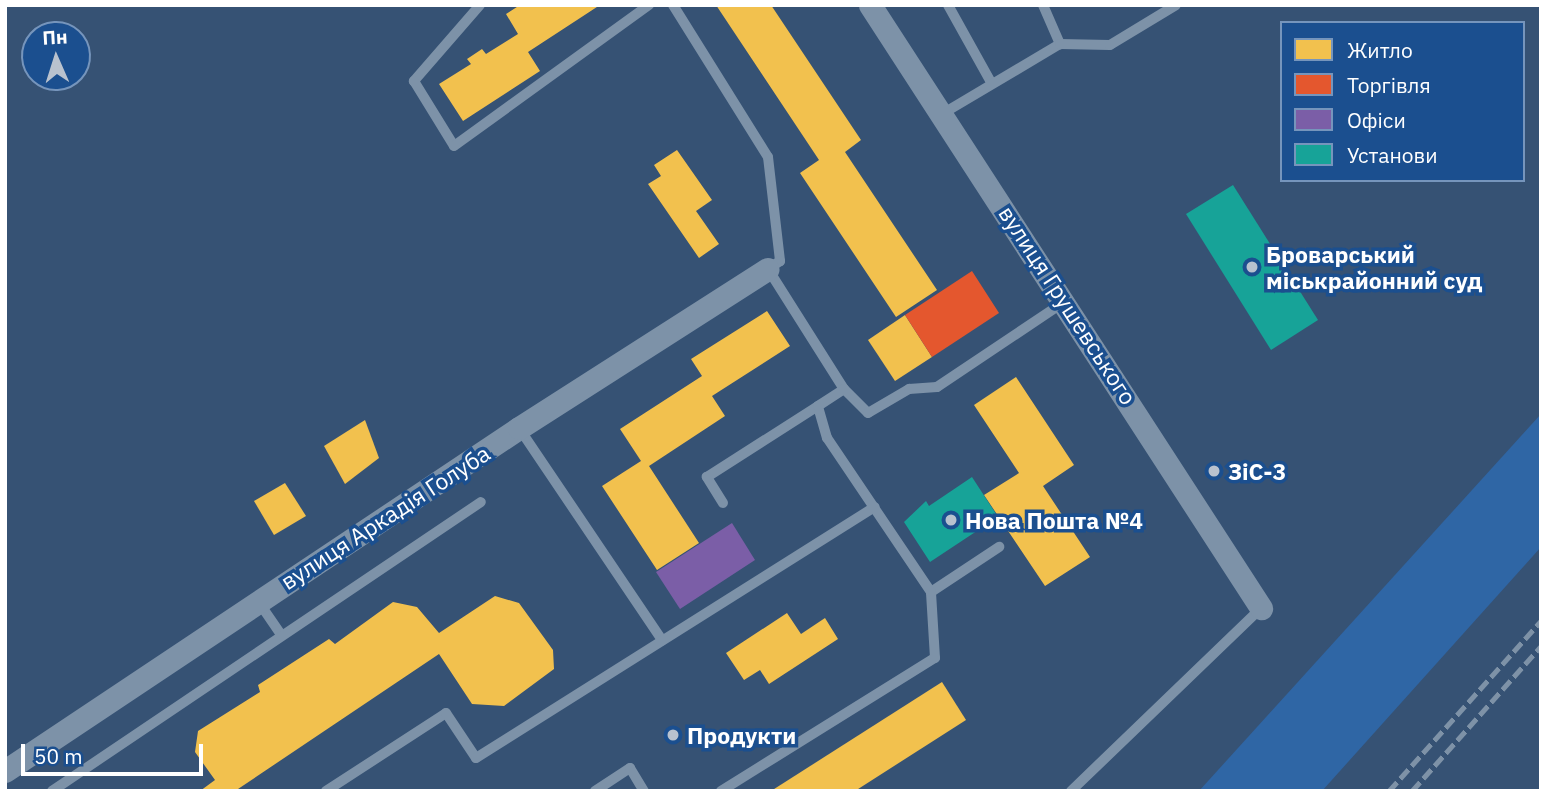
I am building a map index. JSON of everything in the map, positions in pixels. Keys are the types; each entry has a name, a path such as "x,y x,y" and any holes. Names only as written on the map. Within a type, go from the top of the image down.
{"street":[{"name":"вулиця Грушевського","path":"870,5 1065,301 1261,608"},
{"name":"вулиця Аркадія Голуба","path":"5,771 519,428 768,269"}],"lane":[{"path":"480,5 414,81 454,146 649,5"},
{"path":"673,5 768,157 780,261 768,269 844,389 868,413 909,389 937,387 1065,301"},
{"path":"948,5 992,84"},
{"path":"1043,5 1060,44"},
{"path":"942,114 1060,44 1110,46 1176,5"},
{"path":"723,503 706,477 844,389"},
{"path":"721,791 935,658 931,592 827,438 818,405"},
{"path":"519,428 662,640"},
{"path":"52,791 481,502"},
{"path":"326,791 446,713 476,758 874,507"},
{"path":"931,592 999,547"},
{"path":"258,600 282,636"},
{"path":"1070,791 1261,608"},
{"path":"594,791 630,768 644,791"}],"shaded area":[{"path":"1541,414 1541,547 1322,791 1199,791"}],"building: Житло":[{"path":"520,5 600,5 528,52 540,71 463,121 439,84 471,64 467,59 482,49 486,54 518,34 506,14"},
{"path":"716,5 771,5 861,140 845,152 937,290 896,317 800,173 819,160"},
{"path":"677,150 712,200 696,211 719,244 699,258 648,184 661,176 654,165"},
{"path":"767,311 790,346 712,396 725,416 649,466 699,543 657,570 602,486 641,461 620,429 702,376 691,359"},
{"path":"905,315 932,357 895,381 868,340"},
{"path":"1016,377 1074,465 1043,486 1090,557 1045,586 984,495 1019,473 974,405"},
{"path":"365,420 379,458 345,484 324,446"},
{"path":"285,483 306,516 274,535 254,501"},
{"path":"495,596 519,603 553,650 554,669 504,706 472,704 439,654 235,791 200,791 215,780 195,752 198,731 260,692 258,685 329,639 335,644 393,602 417,607 439,633"},
{"path":"787,613 801,634 825,618 838,639 769,684 760,670 744,680 726,653"},
{"path":"942,682 966,720 855,791 771,791"}],"building: Торгівля":[{"path":"972,271 999,313 932,357 905,315"}],"building: Офіси":[{"path":"732,523 755,560 680,609 656,572"}],"building: Установи":[{"name":"Броварський міськрайонний суд","path":"1233,185 1318,320 1271,350 1186,214"},
{"name":"Нова Пошта №4","path":"972,477 998,517 930,562 904,522 926,501 929,506"}],"railway":[{"path":"1389,791 1541,621"},
{"path":"1412,791 1541,646"}],"place":[{"name":"Броварський міськрайонний суд","path":"1252,267"},
{"name":"ЗіС-3","path":"1214,471"},
{"name":"Нова Пошта №4","path":"951,520"},
{"name":"Продукти","path":"673,735"}]}
